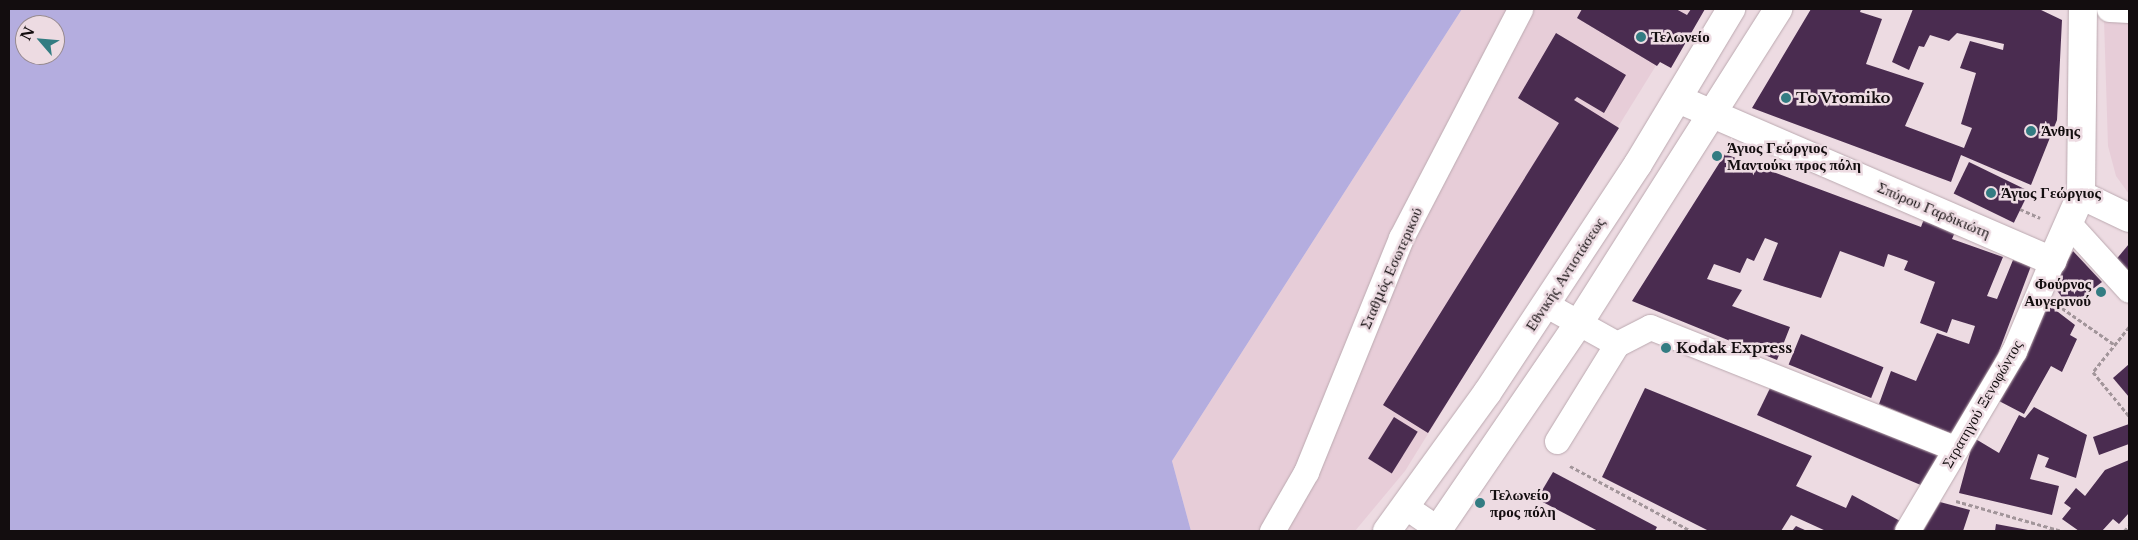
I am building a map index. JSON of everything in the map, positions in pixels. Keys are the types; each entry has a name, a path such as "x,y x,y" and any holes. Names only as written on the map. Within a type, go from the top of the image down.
{"main road":[{"name":"Εθνικής Αντιστάσεως","path":"1387,531 1406,507 1545,304 1678,99 1731,9"},
{"path":"1438,531 1579,324 1714,115 1778,9"},
{"name":"Στρατηγού Ξενοφώντος","path":"2052,261 2081,195 2084,9"},
{"name":"Σπύρου Γαρδικιώτη","path":"1678,99 2052,261"},
{"path":"2081,195 2129,218"}],"street":[{"name":"Σταθμός Εσωτερικού","path":"1272,531 1306,472 1401,238 1520,9"},
{"path":"2109,9 2129,10"},
{"path":"2069,224 2129,290"},
{"name":"Στρατηγού Ξενοφώντος","path":"1907,531 2014,351 2052,261"},
{"path":"1545,304 1616,344"},
{"path":"1558,451 1616,344 1650,327 1666,330 1956,449"},
{"path":"1406,507 1438,531"}],"path":[{"path":"2039,292 2115,345"},
{"path":"2129,327 2093,372 2129,416"},
{"path":"1558,451 1690,531"},
{"path":"1928,496 2062,531"},
{"path":"2124,531 2129,526"}],"shaded area":[{"path":"9,9 1462,9 1172,461 1191,531 9,531"},
{"path":"1462,9 1691,9 1405,471 1355,531 1191,531 1172,461"},
{"path":"2104,20 2129,23 2129,194 2116,176 2108,146"}],"building":[{"name":"Τελωνείο","path":"1582,9 1676,9 1687,15 1691,9 1705,9 1671,68 1660,62 1657,66 1577,18"},
{"path":"1811,9 1861,9 1860,12 1882,19 1866,64 1924,83 1905,126 1964,148 1972,128 1961,124 1976,73 1960,68 1970,41 2003,50 2004,44 1957,33 1949,41 1930,35 1924,47 1919,46 1909,70 1892,62 1913,9 2039,9 2062,20 2057,120 2031,185 1961,155 1951,182 1752,108"},
{"path":"1556,33 1626,75 1604,113 1577,97 1574,100 1619,128 1428,433 1383,405 1559,123 1518,98"},
{"path":"1725,154 1921,227 1924,219 1956,230 1952,239 2003,257 1987,296 1997,299 2013,260 2031,266 1998,354 1957,436 1879,404 1891,371 1916,381 1937,333 1969,344 1975,326 1952,319 1947,333 1920,323 1935,282 1904,270 1908,261 1888,254 1884,267 1840,251 1821,298 1763,280 1778,243 1765,238 1754,261 1747,258 1740,273 1714,264 1707,279 1742,290 1732,306 1790,327 1777,360 1632,301"},
{"name":"Άγιος Γεώργιος","path":"1969,162 2029,191 2014,223 1954,193"},
{"path":"2129,244 2129,280 2114,262"},
{"path":"2073,251 2102,282 2069,307 2053,285"},
{"path":"2045,302 2075,325 2070,335 2077,339 2062,372 2051,366 2024,414 1999,401"},
{"path":"1801,334 1884,367 1871,398 1789,365"},
{"path":"2129,364 2129,397 2113,378"},
{"path":"1772,384 1942,456 1923,486 1757,415"},
{"path":"1645,388 1812,456 1796,486 1846,508 1852,495 1902,522 1896,531 1826,531 1791,515 1781,531 1709,531 1602,477"},
{"path":"2034,407 2087,435 2076,478 2045,467 2049,458 2038,454 2030,479 2059,486 2052,515 1959,493 1974,438 1999,453 2019,415 2025,418"},
{"path":"1394,417 1418,432 1392,473 1368,459"},
{"path":"2129,424 2129,444 2099,455 2093,437"},
{"path":"2129,460 2129,513 2119,524 2113,519 2102,531 2079,531 2062,519 2071,508 2064,503 2076,488 2085,496 2105,470"},
{"path":"1553,472 1657,527 1655,531 1598,531 1537,499"},
{"path":"1940,502 1970,510 1963,531 1923,531"},
{"path":"1996,524 2028,530 2028,531 1995,531"},
{"path":"1796,526 1807,531 1792,531"}],"place":[{"name":"Τελωνείο","path":"1641,37"},
{"name":"To Vromiko","path":"1786,98"},
{"name":"Άνθης","path":"2031,131"},
{"name":"Άγιος Γεώργιος Μαντούκι προς πόλη","path":"1717,156"},
{"name":"Άγιος Γεώργιος","path":"1991,193"},
{"name":"Φούρνος Αυγερινού","path":"2101,292"},
{"name":"Kodak Express","path":"1666,348"},
{"name":"Τελωνείο προς πόλη","path":"1480,503"}]}
